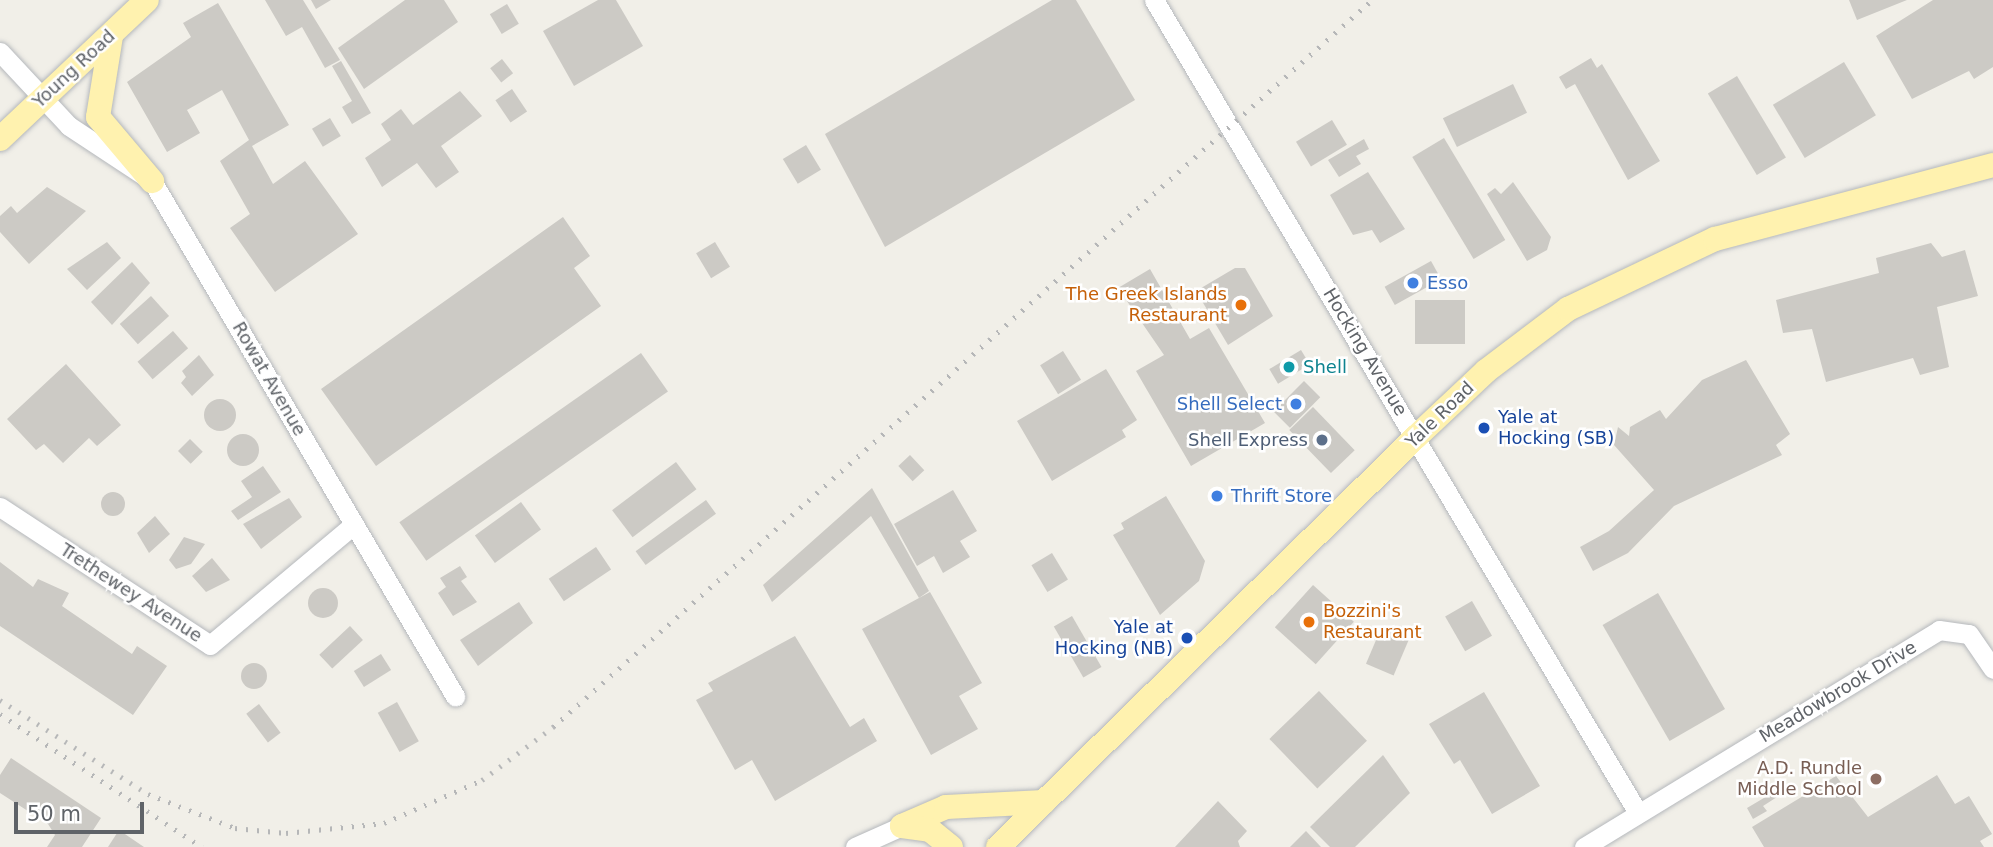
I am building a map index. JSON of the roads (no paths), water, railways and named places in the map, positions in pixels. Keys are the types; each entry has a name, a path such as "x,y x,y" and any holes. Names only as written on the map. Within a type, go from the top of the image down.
{"main road":[{"name":"Young Road","path":"0,139 147,0"},
{"path":"111,35 100,72 99,117 152,181"},
{"name":"Yale Road","path":"998,847 1019,838 1044,802 1416,437 1524,340 1589,294 1666,257 1759,225 1993,165"},
{"path":"902,826 946,807 1044,802"},
{"path":"902,826 930,830 951,847"}],"street":[{"name":"Hocking Avenue","path":"1154,0 1638,813"},
{"name":"Rowat Avenue","path":"0,52 41,100 152,181 455,696"},
{"name":"Trethewey Avenue","path":"0,507 210,645 354,524"},
{"name":"Meadowbrook Drive","path":"1584,847 1940,630 1969,634 1993,669"},
{"path":"855,847 902,826"}],"railway":[{"path":"0,700 148,794 235,828 286,833 384,823 482,780 553,727 1372,0"},
{"path":"0,714 202,847"}],"place":[{"name":"Esso","path":"1413,283"},
{"name":"The Greek Islands Restaurant","path":"1241,305"},
{"name":"Shell","path":"1289,367"},
{"name":"Shell Select","path":"1296,404"},
{"name":"Yale at Hocking (SB)","path":"1484,428"},
{"name":"Shell Express","path":"1322,440"},
{"name":"Thrift Store","path":"1217,496"},
{"name":"Bozzini's Restaurant","path":"1309,622"},
{"name":"Yale at Hocking (NB)","path":"1187,638"},
{"name":"A.D. Rundle Middle School","path":"1876,779"}]}
